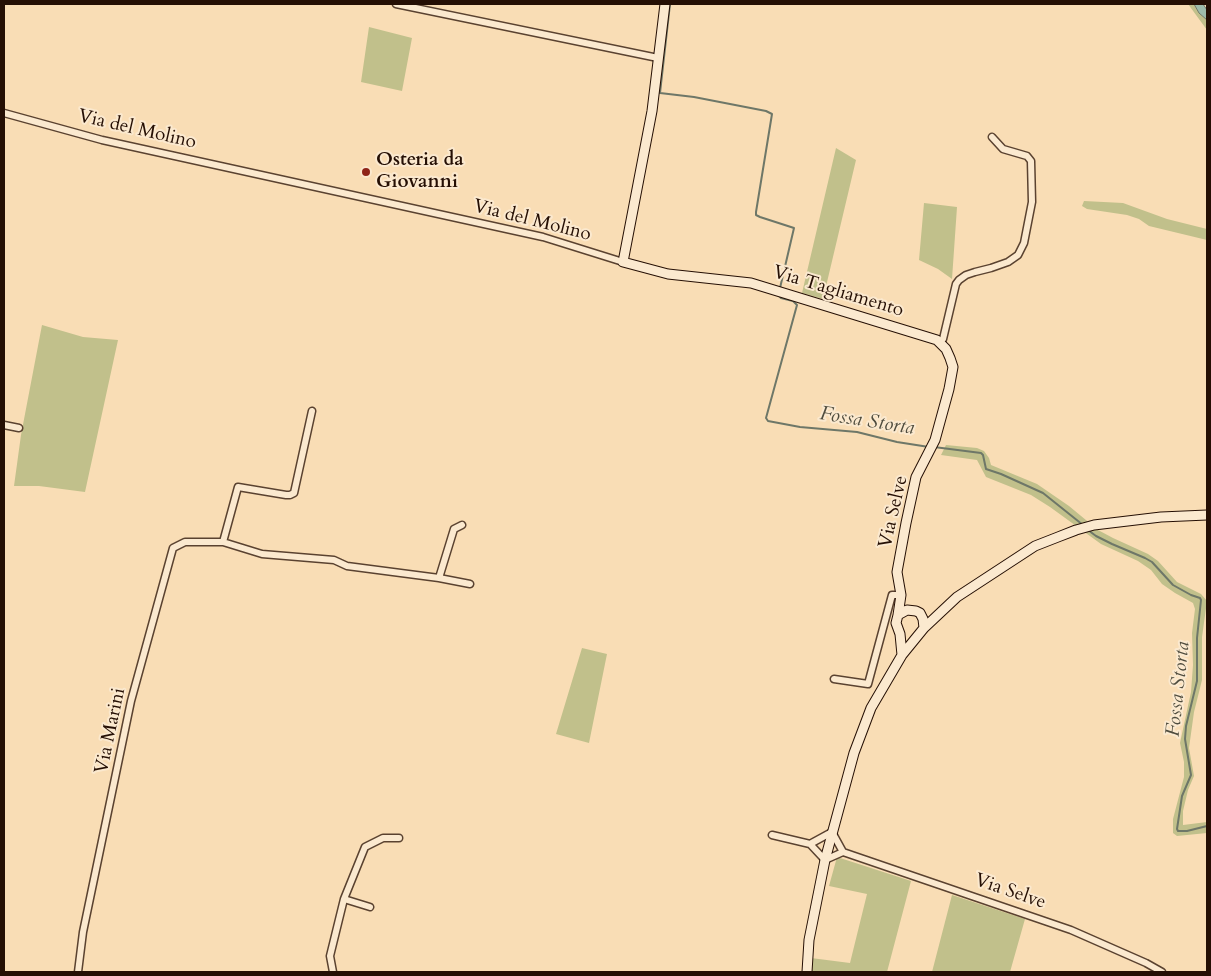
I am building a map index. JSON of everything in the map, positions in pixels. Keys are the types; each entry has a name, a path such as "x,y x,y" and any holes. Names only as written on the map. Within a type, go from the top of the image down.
{"street":[{"path":"396,4 658,58"},
{"path":"623,262 652,111 665,4"},
{"name":"Via del Molino","path":"4,113 102,140 543,237 623,262"},
{"path":"940,342 943,339 956,284 959,280 966,275 1008,262 1018,255 1023,247 1032,202 1031,160 1027,156 1003,149 992,137"},
{"name":"Via Tagliamento","path":"623,262 668,274 741,281 780,291 940,342"},
{"name":"Via Selve","path":"902,655 900,634 896,623 901,595 897,572 916,478 936,440 953,367 946,350 940,342"},
{"path":"223,542 238,487 288,496 294,493 312,411"},
{"path":"4,425 19,428"},
{"path":"807,972 809,940 825,860 854,753 871,708 902,655 924,628 957,597 1016,558 1036,546 1076,530 1094,525 1161,517 1207,515"},
{"path":"439,578 454,529 462,526"},
{"name":"Via Marini","path":"78,972 83,932 131,701 173,548 185,542 223,542 262,554 334,560 347,566 470,584"},
{"path":"834,679 868,684 892,595 901,595"},
{"name":"Via Selve","path":"901,595 915,611 924,628"},
{"path":"898,615 904,611 938,614"},
{"path":"900,634 917,637"},
{"path":"810,844 832,832"},
{"path":"825,860 844,852 832,832"},
{"path":"772,835 810,844 825,860"},
{"path":"332,972 330,956 344,899 365,847 383,838 399,838"},
{"name":"Via Selve","path":"844,852 1071,930 1162,972"},
{"path":"344,899 370,908"}],"shaded area":[{"path":"1188,4 1194,4 1199,13 1207,20 1207,30"},
{"path":"1194,4 1203,4 1207,10 1207,20 1199,13"},
{"path":"369,27 412,38 402,91 361,82"},
{"path":"836,148 856,160 823,299 802,293"},
{"path":"1084,201 1123,203 1167,219 1207,229 1207,240 1149,226 1139,219 1127,215 1087,209 1082,206"},
{"path":"924,203 957,207 952,279 938,269 919,260"},
{"path":"42,325 83,337 118,340 85,492 39,486 14,486 21,435"},
{"path":"946,445 977,448 984,451 991,465 1037,484 1069,506 1098,530 1148,554 1158,561 1177,582 1201,594 1207,601 1202,637 1202,680 1194,712 1189,748 1194,776 1188,790 1183,811 1183,825 1207,822 1207,833 1177,836 1173,833 1173,819 1184,777 1184,762 1180,743 1191,692 1193,665 1192,633 1195,609 1193,603 1162,584 1151,570 1138,561 1101,544 1031,495 986,477 977,460 941,455"},
{"path":"582,648 607,654 589,743 556,734"},
{"path":"837,857 911,881 887,972 809,972 811,958 850,963 867,894 829,886"},
{"path":"952,895 1025,919 1010,972 932,972"}],"waterway":[{"name":"Fossa Storta","path":"670,4 660,93 694,97 766,111 772,114 756,215 794,228 780,288"},
{"name":"Fossa Storta","path":"778,295 781,298 793,301 797,305 766,418 768,421 800,427 857,432 897,442 929,447"},
{"name":"Fossa Storta","path":"934,447 981,453 986,469 1043,493 1083,525"},
{"name":"Fossa Storta","path":"1088,530 1096,536 1152,562 1173,585 1201,600 1197,638 1197,681 1186,726 1185,739 1191,775 1182,796 1177,829 1178,831 1187,831 1207,826"}],"place":[{"name":"Osteria da Giovanni","path":"366,172"}]}
